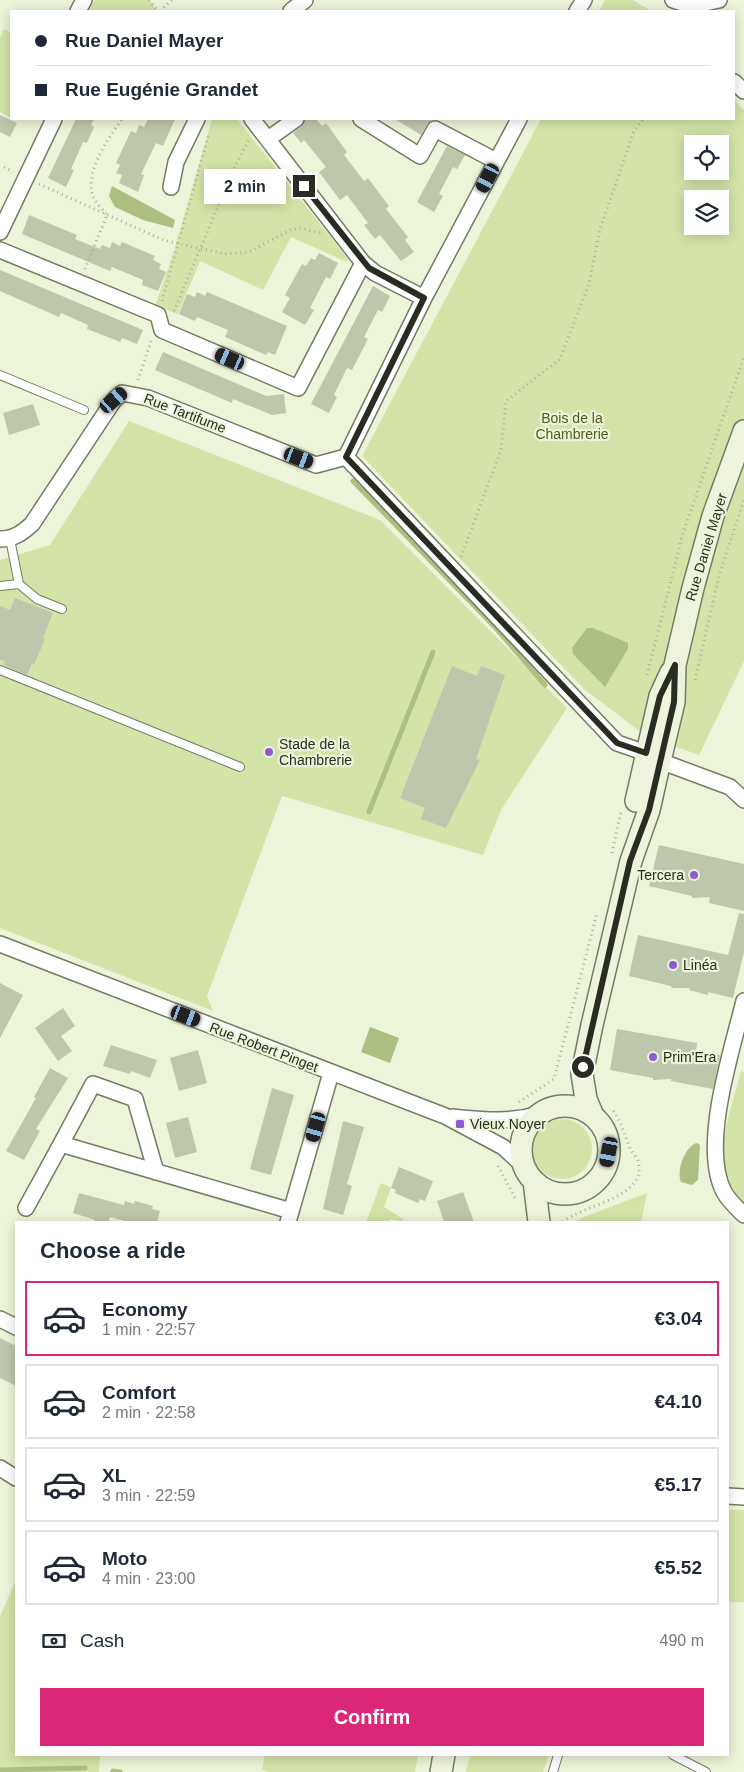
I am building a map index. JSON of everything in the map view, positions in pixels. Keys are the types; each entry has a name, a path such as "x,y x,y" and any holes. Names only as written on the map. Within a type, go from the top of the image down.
{"main road":[{"name":"Rue Daniel Mayer","path":"548,1110 567,1096 582,1074 630,861 649,810 653,757 674,702 675,665 692,588 713,516 744,430"},
{"name":"Rue Daniel Mayer","path":"582,1074 586,1099 601,1110"},
{"path":"529,1174 549,1192 577,1193 590,1187 600,1177 607,1164 609,1152 601,1110 580,1108 548,1110 533,1120 523,1137 521,1146 540,1221"},
{"path":"541,1221 563,1194"},
{"path":"441,1772 444,1756"}],"street":[{"path":"292,10 305,0"},
{"path":"673,0 691,8 719,0"},
{"path":"0,232 54,120"},
{"path":"171,187 176,162 197,120"},
{"path":"292,120 260,129 363,263 375,273 424,298"},
{"path":"363,120 420,156 435,129 496,161"},
{"path":"518,120 424,298 346,457 617,743 730,787 744,800"},
{"path":"0,250 159,319 162,330 298,388 363,263"},
{"name":"Rue Tartifume","path":"5,539 22,533 32,524 114,400 122,393 148,398 316,464 346,457"},
{"name":"Rue Robert Pinget","path":"0,944 445,1116 503,1147 529,1174"},
{"path":"743,1009 720,1107 715,1158 724,1192 744,1215"},
{"path":"61,1144 156,1172 289,1217 331,1073"},
{"path":"26,1208 93,1084 135,1099 156,1172"},
{"name":"Rue Robert Pinget","path":"445,1116 492,1121 516,1120 548,1110"},
{"path":"0,1319 15,1326"},
{"path":"0,1468 15,1477"},
{"path":"729,1496 744,1497"}],"lane":[{"path":"0,375 84,410"},
{"path":"5,539 19,584 37,599 62,609"},
{"path":"0,586 19,584"},
{"path":"0,670 240,768"},
{"path":"553,1772 558,1756"},
{"path":"675,1756 706,1772"}],"path":[{"path":"149,0 158,10"},
{"path":"160,10 172,0"},
{"path":"108,215 93,197 92,181 94,169 108,140 121,120"},
{"path":"455,573 501,450 506,401 560,359 588,284 603,220 634,131 642,120"},
{"path":"134,394 159,319 178,243 211,128"},
{"path":"159,319 172,314 236,164 250,139 260,129"},
{"path":"4,167 163,240 200,250 225,254 249,252 286,232 301,228 325,235 340,233"},
{"path":"79,283 108,215"},
{"path":"517,1103 550,1083 558,1068"},
{"path":"565,1221 572,1214 590,1209 627,1191 637,1175 638,1162 630,1148 619,1119 601,1110"},
{"path":"496,1163 516,1201"}],"green space":[{"path":"95,0 150,0 156,10 90,10"},
{"path":"605,0 633,0 649,10 600,10"},
{"path":"4,29 10,32 10,117 0,112 0,37"},
{"name":"Bois de la Chambrerie","path":"735,101 744,110 744,661 699,755 646,736 584,689 362,456 540,120 735,120"},
{"path":"212,120 238,120 347,258 347,262 291,237 263,290 200,261 178,314 155,306 174,251"},
{"name":"Stade de la Chambrerie","path":"129,421 380,520 567,708 501,810 483,855 282,796 207,996 213,1011 0,928 0,560 50,545"},
{"path":"741,1071 744,1072 744,1203 732,1190 723,1158 727,1122"},
{"path":"562,1119 579,1124 587,1132 592,1149 587,1166 579,1174 562,1179 545,1174 537,1166 532,1149 537,1132 545,1124"},
{"path":"381,1183 391,1188 384,1207 403,1219 403,1221 390,1219 389,1221 366,1221"},
{"path":"647,1193 641,1221 577,1221"},
{"path":"729,1510 744,1510 744,1602 729,1602"},
{"path":"15,1582 15,1756 100,1756 99,1772 0,1772 0,1616"},
{"path":"265,1756 418,1756 415,1772 269,1772 262,1770"},
{"path":"470,1756 549,1756 543,1772 466,1772"}],"shaded area":[{"path":"112,186 175,220 173,228 143,220 115,207 109,196"},
{"path":"587,628 593,628 628,643 628,649 605,687 573,654 572,648"},
{"path":"370,1027 399,1038 390,1063 361,1052"},
{"path":"697,1143 700,1145 698,1180 692,1185 681,1182 680,1172 685,1154"}],"building":[{"path":"0,115 17,123 10,137 0,132"},
{"path":"76,120 94,120 91,125 94,127 87,143 83,142 71,169 74,170 66,187 48,178"},
{"path":"148,120 175,120 163,146 156,143 141,174 144,175 138,192 119,183 122,175 116,173 120,165 116,163 131,131 136,133 139,125 144,127"},
{"path":"305,120 317,120 322,126 326,123 347,152 344,155 364,181 368,178 389,206 386,209 408,237 405,240 414,252 401,261 380,235 375,239 364,225 368,223 347,195 340,200 319,172 326,167 304,140 301,143 293,133 302,126"},
{"path":"397,120 433,120 427,124 421,135"},
{"path":"447,146 465,155 457,169 453,167 439,194 443,196 434,212 417,202"},
{"path":"29,215 77,235 75,239 100,249 102,245 110,248 112,242 120,246 122,242 155,256 153,260 161,264 159,269 166,272 158,291 142,285 143,280 112,267 110,271 22,234"},
{"path":"319,253 338,263 330,279 326,277 310,308 314,310 305,325 282,312 290,298 285,295 302,264 306,266 311,258 315,260"},
{"path":"0,270 143,330 137,344 122,338 120,342 87,329 88,325 61,313 59,317 0,291"},
{"path":"373,286 390,296 382,312 378,310 364,337 368,339 352,370 347,368 334,395 337,397 329,413 311,404"},
{"path":"197,292 205,296 207,292 287,326 275,355 268,352 266,355 225,337 228,330 197,317 195,321 179,314 187,294 195,297"},
{"path":"163,352 266,396 284,394 286,413 272,415 233,399 232,403 155,370"},
{"path":"33,404 40,425 9,435 3,413"},
{"path":"15,598 53,613 43,638 45,639 34,665 32,663 27,675 4,665 5,661 0,660 0,606 10,610"},
{"path":"452,666 477,676 481,666 505,675 476,759 480,760 446,828 421,819 425,808 400,798"},
{"name":"Tercera","path":"659,845 744,864 744,911 709,903 710,897 692,898 692,896 649,886"},
{"name":"Linéa","path":"739,913 744,914 744,952 733,998 708,992 708,995 689,990 690,988 672,988 671,986 629,976 638,935 728,955"},
{"path":"0,983 23,995 0,1038"},
{"path":"63,1008 75,1026 61,1036 72,1051 58,1061 35,1028"},
{"name":"Prim'Era","path":"617,1029 697,1043 696,1051 720,1055 713,1089 671,1081 671,1079 653,1080 653,1078 610,1070"},
{"path":"111,1045 157,1060 150,1078 131,1071 130,1074 103,1066"},
{"path":"198,1050 207,1083 179,1091 170,1058"},
{"path":"50,1068 68,1078 36,1129 40,1131 24,1160 6,1151 36,1098 34,1097"},
{"path":"272,1088 294,1095 271,1175 250,1169"},
{"path":"188,1117 197,1152 175,1158 166,1123"},
{"path":"343,1121 364,1127 347,1184 352,1186 343,1215 323,1209"},
{"path":"399,1167 433,1181 425,1201 420,1199 418,1203 395,1193 396,1190 391,1188"},
{"path":"463,1192 474,1221 444,1221 437,1201"},
{"path":"79,1193 124,1205 125,1201 134,1204 135,1201 153,1206 152,1209 160,1211 157,1221 124,1221 110,1217 108,1221 94,1221 73,1213"},
{"path":"0,1338 15,1346 15,1386 0,1378"}],"waterway":[{"path":"353,481 494,626 545,685"},
{"path":"369,812 433,652"},
{"path":"0,1770 85,1768"},
{"path":"113,1771 120,1772"}],"place":[{"name":"Stade de la Chambrerie","path":"269,752"},
{"name":"Tercera","path":"694,875"},
{"name":"Linéa","path":"673,965"},
{"name":"Prim'Era","path":"653,1057"},
{"name":"Vieux Noyer","path":"460,1124"}],"route":[{"path":"304,186 363,263 375,273 424,298 346,457 617,743 646,753 660,696 675,665 674,702 649,810 630,861 583,1067"}]}
